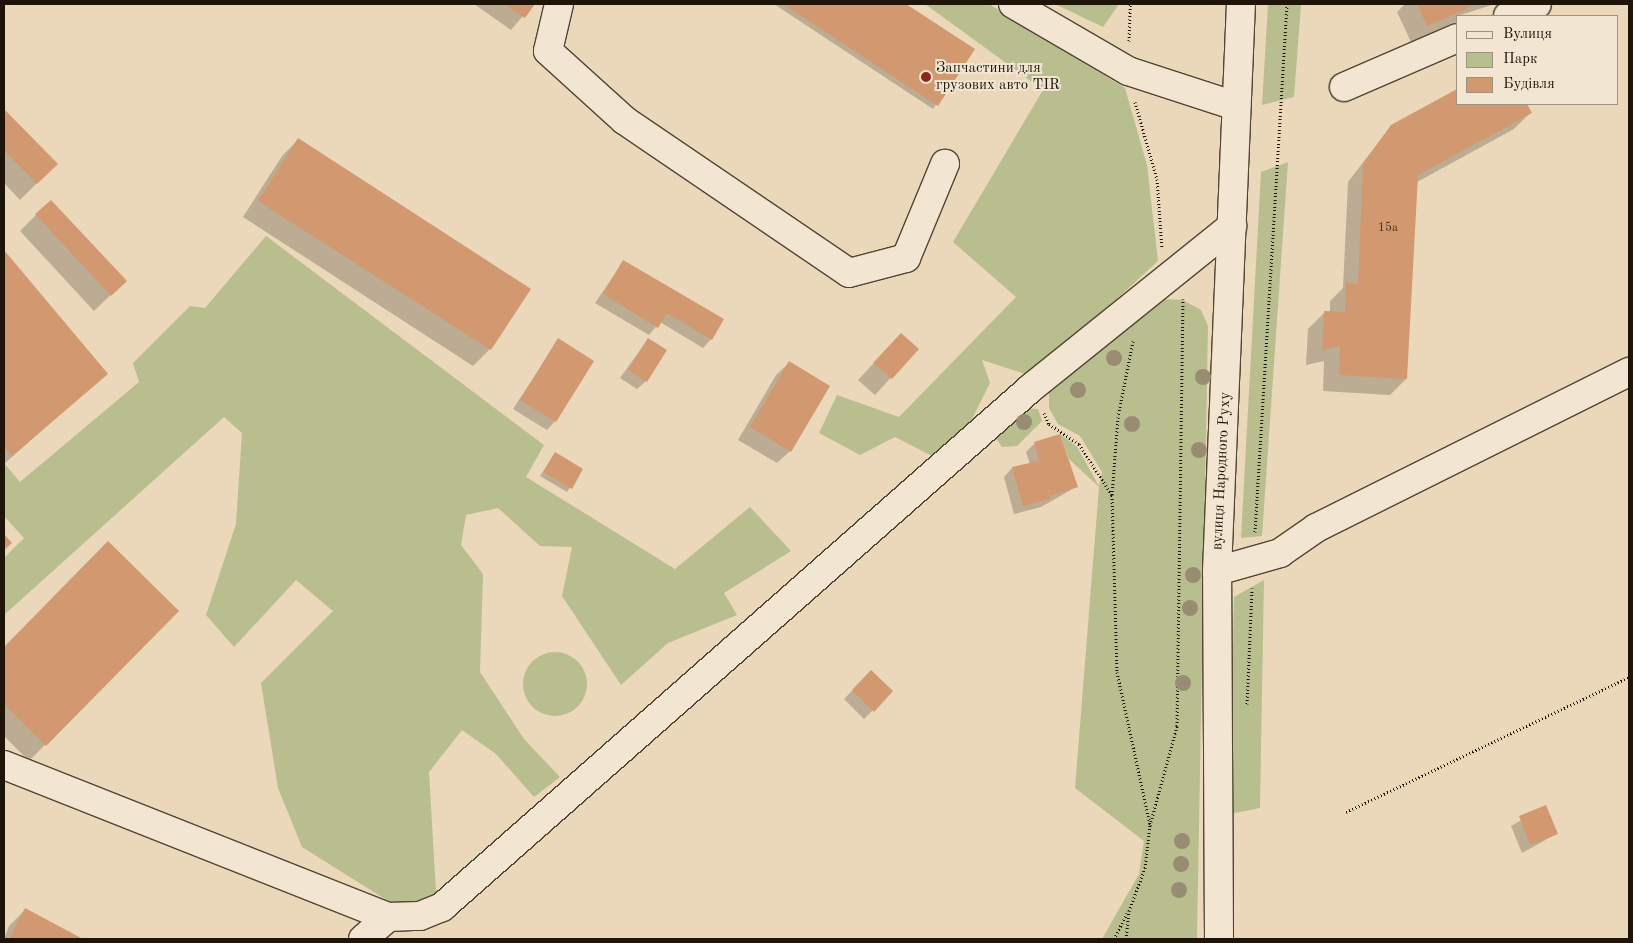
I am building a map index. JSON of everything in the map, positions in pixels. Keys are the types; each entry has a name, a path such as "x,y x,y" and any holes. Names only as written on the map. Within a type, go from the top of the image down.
{"street":[{"path":"559,4 548,51 624,120 849,273 906,258 945,164"},
{"path":"1013,4 1128,71 1236,106"},
{"name":"вулиця Народного Руху","path":"1219,939 1217,571 1241,4"},
{"path":"1510,15 1536,4"},
{"path":"1344,87 1456,38"},
{"path":"4,766 388,917 420,916 442,907 1032,387 1142,296 1173,275 1232,226"},
{"path":"1217,571 1280,553 1316,528 1629,372"},
{"path":"363,939 388,917"}],"path":[{"path":"1114,939 1129,911 1144,868 1150,825 1176,726 1184,300 1162,253 1157,179 1128,71 1130,4"},
{"path":"1247,708 1253,561 1287,4"},
{"path":"1142,296 1118,417 1112,495 1117,672 1150,825"},
{"path":"1032,387 1050,424 1079,444 1112,495"},
{"path":"1346,812 1629,677"},
{"path":"1126,939 1129,911"}],"green space":[{"path":"925,4 989,4 1125,88 1147,165 1158,261 1083,330 1025,374 982,360 990,383 971,421 932,456 895,437 860,455 819,433 837,395 899,417 1016,297 953,242 1043,90"},
{"path":"1055,4 1119,4 1103,27"},
{"path":"1268,4 1301,4 1294,97 1262,105"},
{"path":"1288,162 1262,536 1241,538 1261,172"},
{"path":"266,236 544,445 526,477 675,569 750,507 791,551 724,593 737,615 668,643 621,685 562,596 572,547 540,546 498,508 466,515 461,545 483,574 480,672 524,739 560,777 534,797 496,754 462,730 429,772 436,892 412,916 302,847 278,788 261,683 333,611 296,580 234,647 206,615 236,524 242,433 224,417 4,615 4,558 24,538 4,516 4,463 20,482 139,382 133,363 190,306 205,308"},
{"path":"1162,299 1183,300 1201,310 1208,326 1197,939 1102,939 1139,874 1144,841 1075,788 1099,487 1069,459 1060,434 1077,447 1099,486 1102,472 1080,436 1058,424 1049,408 1049,381"},
{"path":"1018,408 1038,409 1042,421 1017,446 1002,447 994,435"},
{"path":"1264,580 1260,808 1230,814 1234,597"},
{"path":"555,652 567,654 578,661 585,672 587,684 585,696 578,707 567,714 555,716 543,714 532,707 525,696 523,684 525,672 532,661 543,654"}],"building":[{"path":"504,4 535,4 525,18"},
{"name":"Запчастини для грузових авто TIR","path":"783,4 906,4 975,49 938,106"},
{"path":"1417,4 1477,4 1427,26"},
{"path":"1456,90 1456,105 1528,105 1532,113 1418,175 1407,379 1339,375 1340,346 1322,350 1324,311 1345,312 1346,283 1358,284 1363,164 1391,125"},
{"path":"4,109 58,164 37,184 4,150"},
{"path":"298,138 531,289 491,350 258,201"},
{"path":"51,200 127,281 111,296 35,214"},
{"path":"4,250 108,374 12,456 4,446"},
{"path":"623,260 724,319 712,340 667,313 658,328 603,294"},
{"path":"901,333 919,349 892,379 873,363"},
{"path":"558,338 594,361 556,422 520,400"},
{"path":"648,338 667,350 647,382 628,370"},
{"path":"789,361 830,386 791,452 750,427"},
{"path":"1060,434 1078,487 1051,496 1044,478 1051,499 1023,506 1012,467 1039,461 1034,442"},
{"path":"555,452 583,469 572,489 543,472"},
{"path":"4,534 12,543 4,550"},
{"path":"108,541 179,611 46,746 4,704 4,647"},
{"path":"871,670 893,691 874,712 852,690"},
{"path":"1546,805 1558,834 1530,845 1519,816"},
{"path":"25,908 83,939 9,939"}],"place":[{"name":"Запчастини для грузових авто TIR","path":"926,77"}]}
